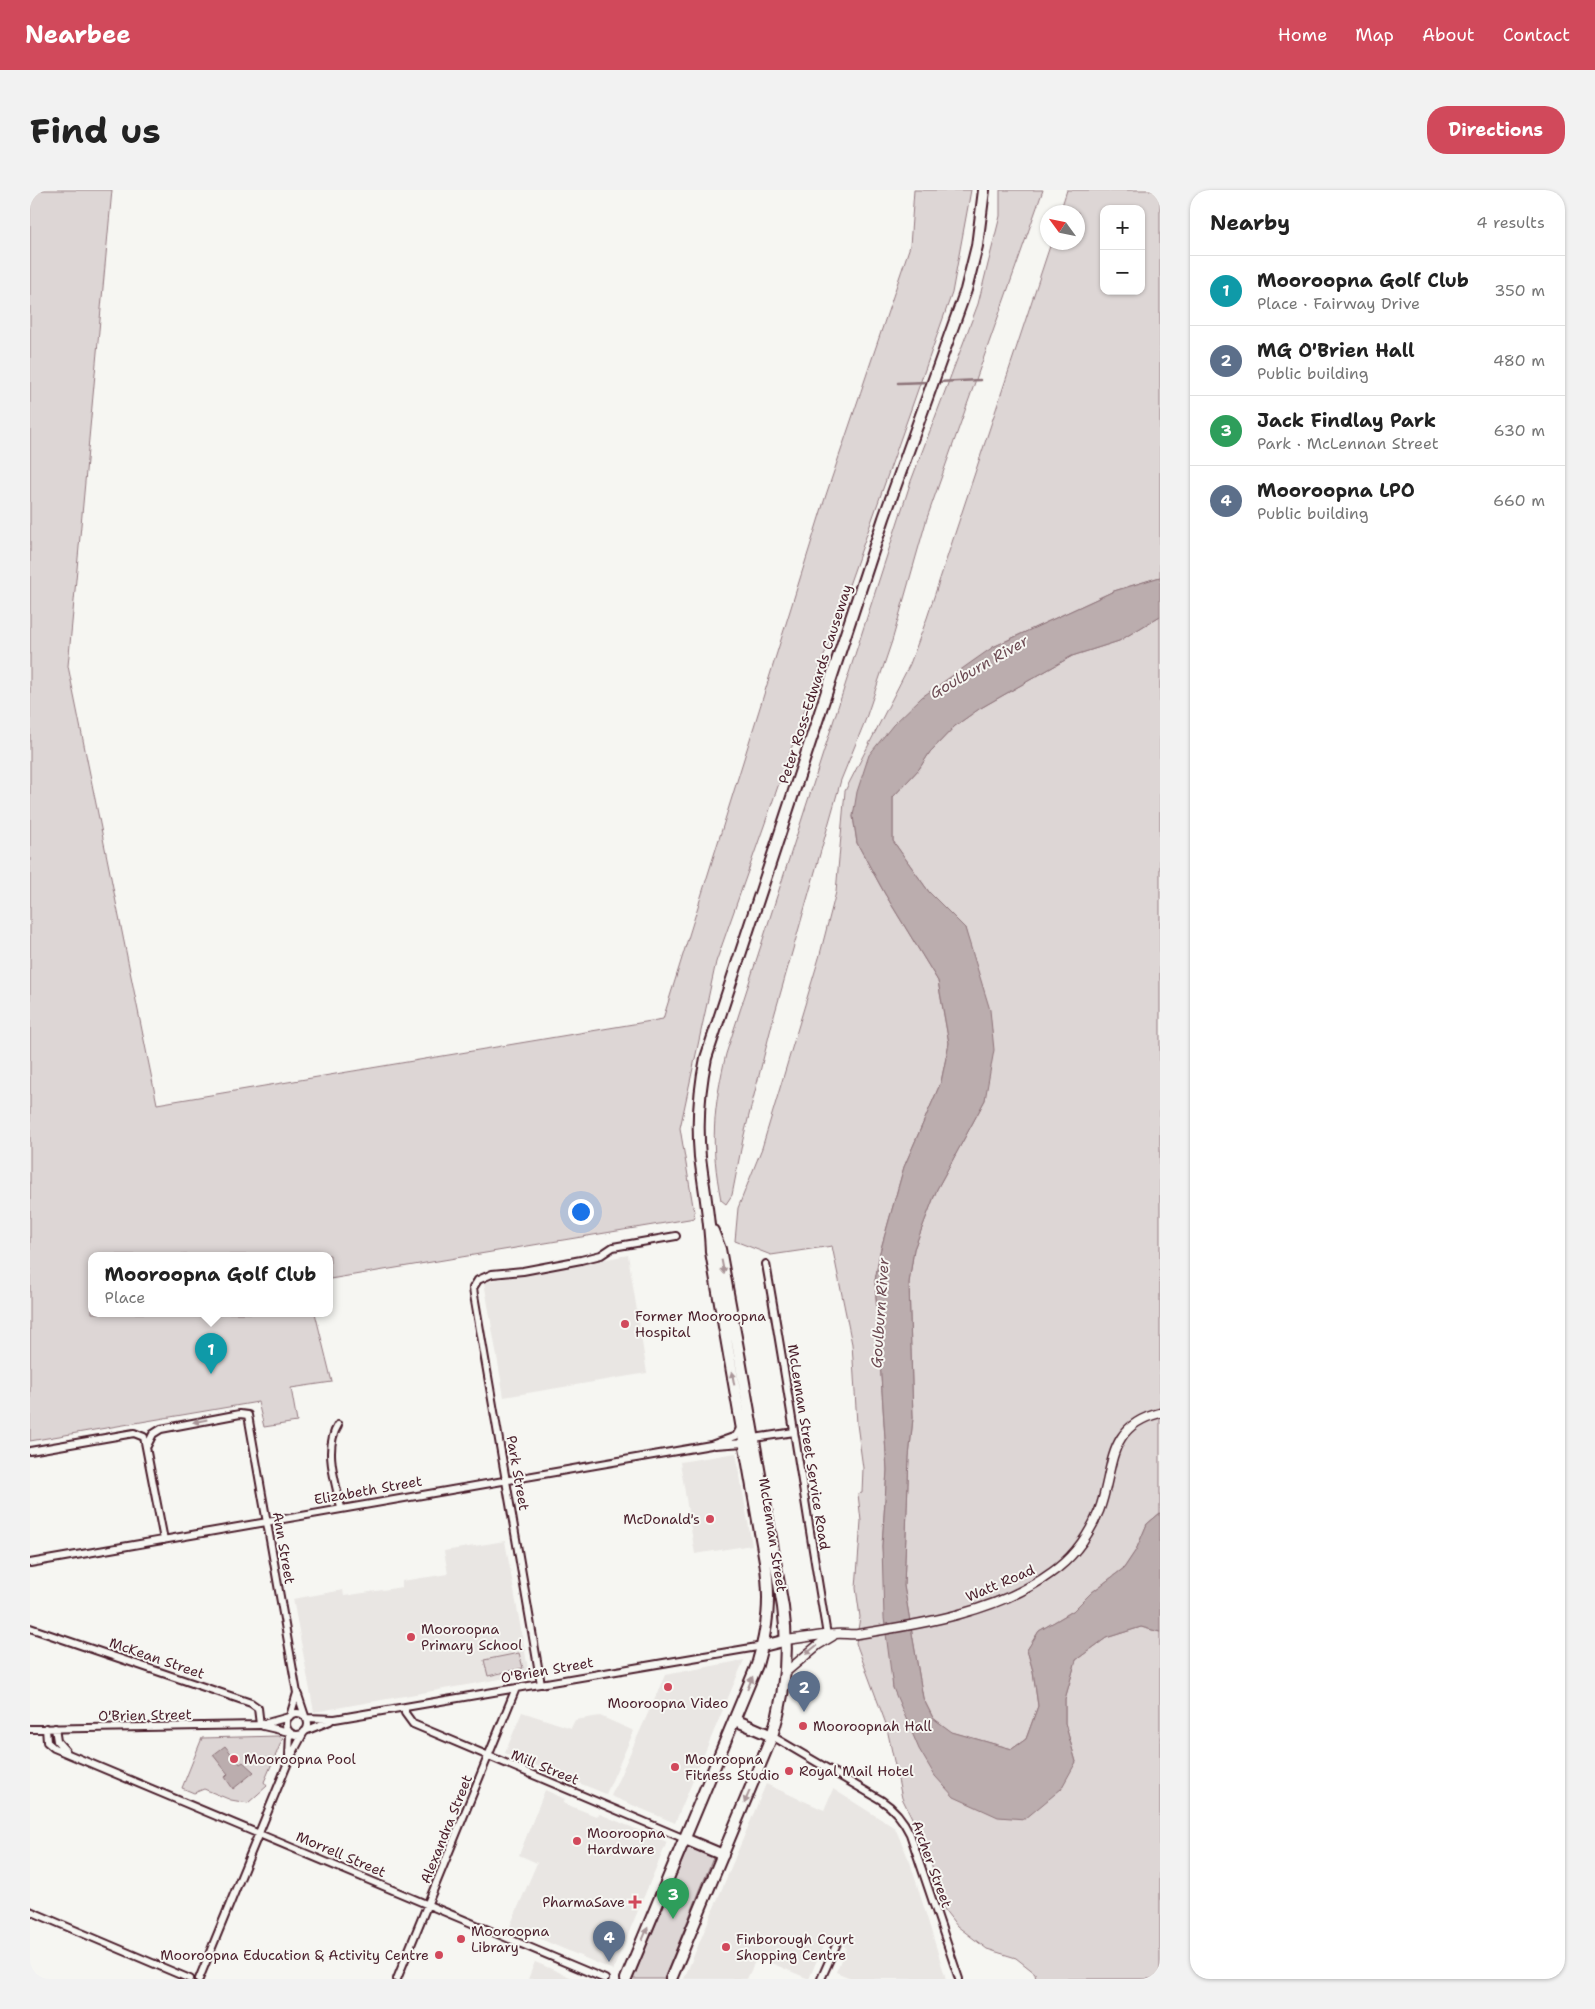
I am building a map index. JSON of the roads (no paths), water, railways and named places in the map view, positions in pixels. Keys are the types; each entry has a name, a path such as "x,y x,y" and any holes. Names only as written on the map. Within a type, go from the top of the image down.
{"highway":[{"name":"Peter Ross-Edwards Causeway","path":"704,1191 698,1118 702,1078 719,1013 914,432 951,332 973,265 984,190"},
{"name":"McLennan Street","path":"671,1979 772,1736 781,1706 786,1672 787,1640 754,1438 720,1249 710,1220 704,1191"},
{"name":"McLennan Street","path":"626,1979 735,1720 763,1646 768,1614 769,1592 711,1252 710,1220"},
{"name":"Elizabeth Street","path":"744,1443 754,1438"},
{"path":"763,1646 787,1640"},
{"path":"735,1720 772,1736"},
{"path":"685,1839 722,1854"}],"street":[{"name":"Park Street","path":"541,1684 473,1292 478,1280 489,1274 581,1260 599,1256 612,1248 676,1236"},
{"name":"McLennan Street Service Road","path":"766,1264 827,1635"},
{"name":"Watt Road","path":"787,1640 827,1635 858,1634 952,1616 1017,1593 1041,1581 1062,1565 1081,1544 1094,1522 1119,1440 1135,1423 1160,1413"},
{"name":"Ann Street","path":"146,1443 160,1429 240,1414 248,1415 296,1686 305,1717"},
{"path":"338,1425 331,1442 332,1460 341,1508"},
{"name":"Elizabeth Street","path":"30,1563 711,1445 736,1436 741,1426"},
{"name":"Elizabeth Street","path":"754,1438 794,1432"},
{"path":"30,1451 134,1433 146,1443 164,1540"},
{"name":"Elizabeth Street","path":"711,1445 722,1446 744,1443"},
{"name":"McKean Street","path":"30,1628 251,1703 258,1708 260,1726"},
{"path":"786,1672 818,1645 840,1634"},
{"name":"O'Brien Street","path":"305,1717 335,1719 763,1646"},
{"name":"Ann Street","path":"290,1716 296,1702 296,1686"},
{"name":"Alexandra Street","path":"397,1979 489,1758 516,1688"},
{"name":"Mill Street","path":"405,1707 405,1713 413,1724 489,1758 685,1839"},
{"path":"199,1979 289,1760 308,1724 305,1717 298,1714 290,1716 286,1724 290,1732 289,1760"},
{"name":"O'Brien Street","path":"260,1726 290,1716"},
{"name":"O'Brien Street","path":"305,1732 335,1719"},
{"name":"O'Brien Street","path":"30,1729 260,1726 290,1732"},
{"name":"Morrell Street","path":"46,1728 46,1738 50,1746 605,1979"},
{"path":"55,1728 58,1743 67,1752"},
{"path":"290,1732 298,1735 305,1732"},
{"name":"Archer Street","path":"772,1736 881,1800 894,1809 903,1820 910,1834 959,1979"},
{"path":"30,1911 190,1979"},
{"path":"821,1979 838,1941"}],"water":[{"name":"Goulburn River","path":"1160,577 1160,616 1119,641 1072,656 979,709 955,726 930,752 919,769 893,797 893,841 929,892 965,928 990,1010 994,1050 985,1100 937,1189 914,1249 909,1283 913,1418 909,1457 904,1586 923,1698 933,1718 952,1732 1012,1749 1026,1739 1038,1706 1033,1671 1027,1650 1039,1631 1073,1611 1091,1593 1124,1568 1136,1550 1147,1524 1160,1513 1160,1632 1141,1627 1106,1638 1076,1660 1065,1699 1065,1723 1076,1762 1061,1789 1025,1819 998,1817 954,1797 935,1776 919,1749 893,1688 884,1618 882,1546 887,1470 875,1281 880,1252 904,1167 941,1082 949,1043 938,981 885,894 857,843 853,816 857,792 869,755 893,725 922,697 993,647 1114,591"},
{"path":"225,1746 240,1764 243,1762 254,1772 233,1789 225,1777 228,1774 213,1755"}],"waterway":[{"path":"937,382 980,380"},
{"path":"898,383 929,382"}],"place":[{"name":"Former Mooroopna Hospital","path":"625,1324"},
{"name":"Mooroopna Golf Club","path":"211,1374"},
{"name":"McDonald's","path":"710,1519"},
{"name":"Mooroopna Primary School","path":"411,1637"},
{"name":"Mooroopna Video","path":"668,1687"},
{"name":"MG O'Brien Hall","path":"804,1712"},
{"name":"Mooroopnah Hall","path":"803,1726"},
{"name":"Mooroopna Pool","path":"234,1759"},
{"name":"Mooroopna Fitness Studio","path":"675,1767"},
{"name":"Royal Mail Hotel","path":"789,1771"},
{"name":"Mooroopna Hardware","path":"577,1841"},
{"name":"PharmaSave","path":"635,1902"},
{"name":"Jack Findlay Park","path":"673,1919"},
{"name":"Mooroopna Library","path":"461,1939"},
{"name":"Finborough Court Shopping Centre","path":"726,1947"},
{"name":"Mooroopna Education & Activity Centre","path":"439,1955"},
{"name":"Mooroopna LPO","path":"609,1962"}]}
